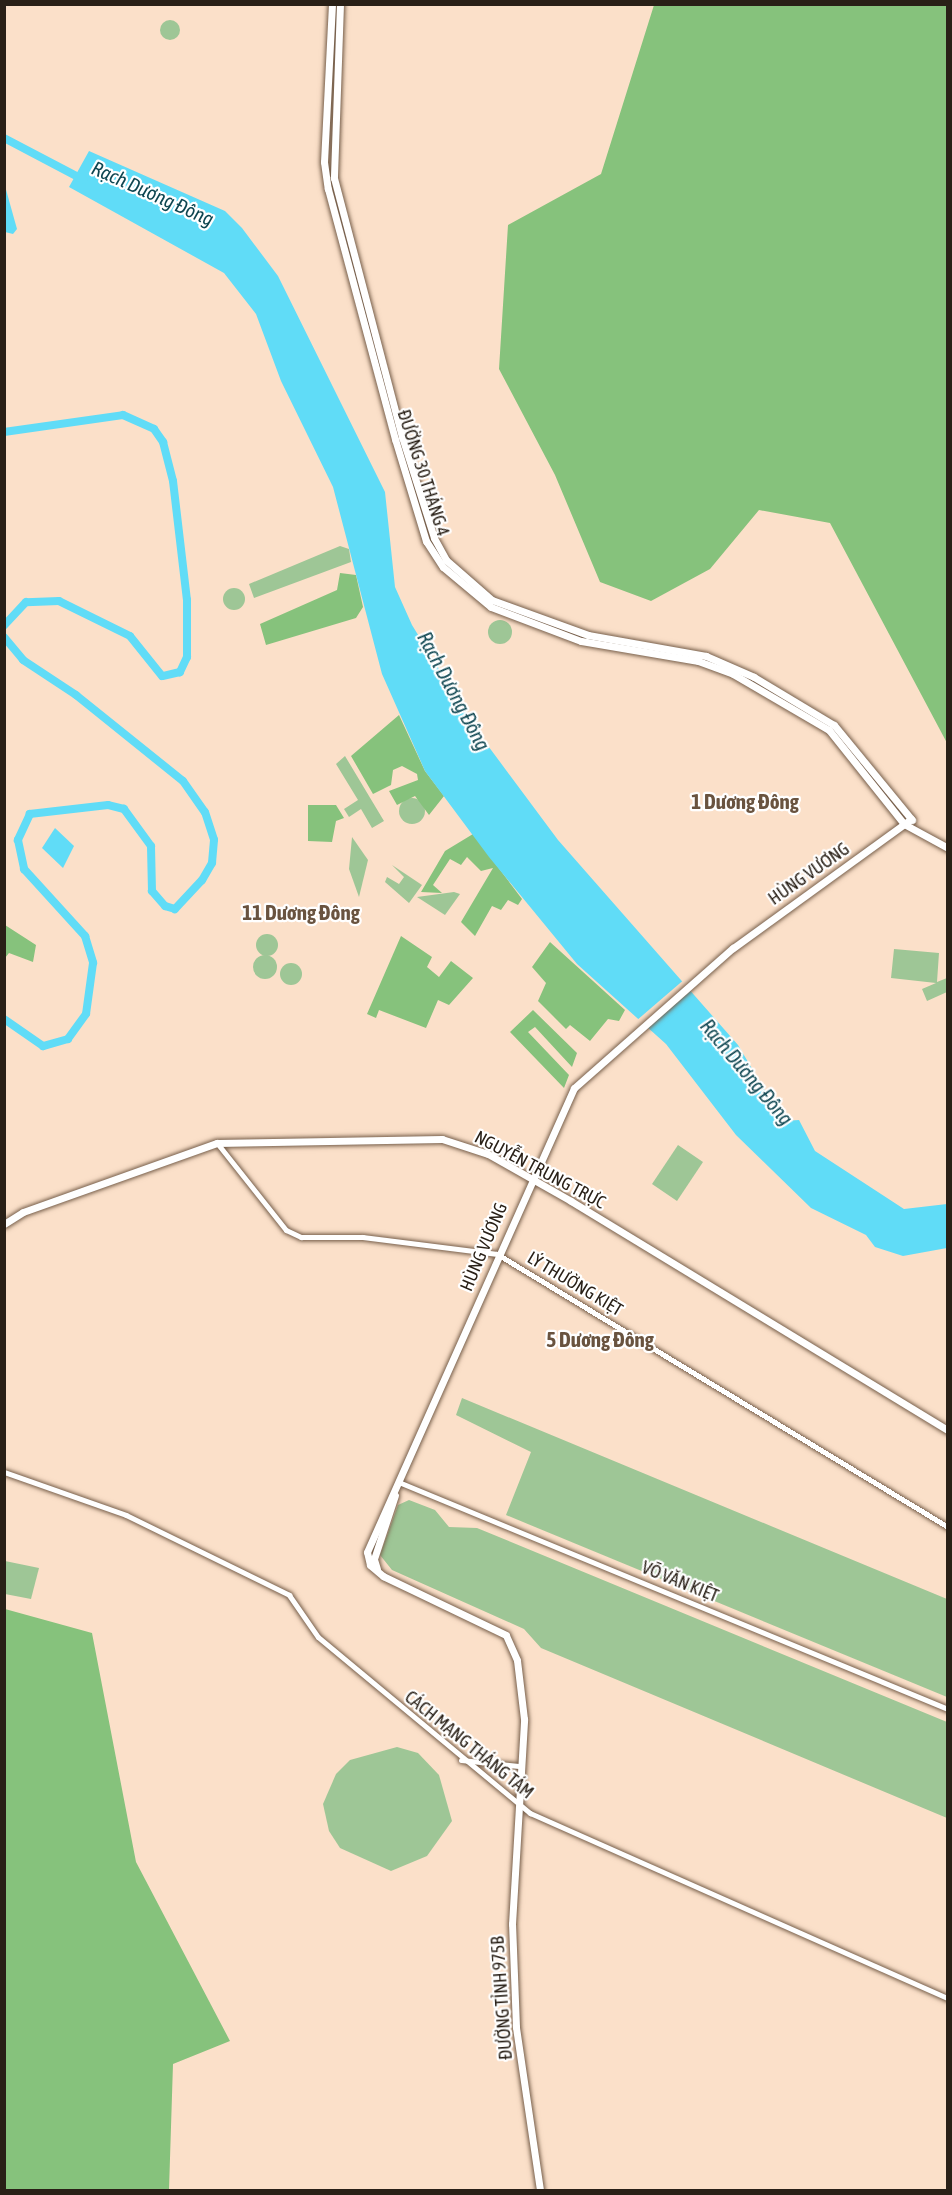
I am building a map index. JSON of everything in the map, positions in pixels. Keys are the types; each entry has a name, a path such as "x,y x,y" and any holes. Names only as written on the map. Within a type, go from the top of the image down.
{"main road":[{"name":"ĐƯỜNG 30 THÁNG 4","path":"332,4 333,169 339,217 399,438 430,539 462,579 490,603 582,637 699,658 752,681 832,728 907,821 948,848"},
{"name":"ĐƯỜNG 30 THÁNG 4","path":"332,90 340,4"},
{"name":"HÙNG VƯƠNG","path":"517,1802 524,1704 511,1642 500,1632 383,1575 374,1559 395,1495 497,1254 574,1088 632,1033 698,977 907,821"},
{"name":"NGUYỄN TRUNG TRỰC","path":"4,1224 23,1212 217,1143 442,1139 483,1152 531,1178 948,1430"},
{"name":"ĐƯỜNG TỈNH 975B","path":"517,1802 516,2027 540,2190"}],"street":[{"name":"LÝ THƯỜNG KIỆT","path":"217,1143 279,1224 302,1237 363,1237 497,1254 948,1527"},
{"name":"CÁCH MẠNG THÁNG TÁM","path":"4,1472 126,1515 289,1595 318,1637 460,1760 530,1813 948,1998"},
{"name":"VÕ VĂN KIỆT","path":"400,1483 948,1709"},
{"path":"460,1760 519,1766"}],"green space":[{"path":"654,5 947,5 947,743 830,523 759,510 710,569 651,601 600,582 555,475 499,369 508,225 601,174"},
{"path":"170,20 177,23 180,30 177,37 170,40 163,37 160,30 163,23"},
{"path":"340,546 349,549 351,562 254,598 249,584"},
{"path":"340,573 356,575 363,607 356,618 266,645 260,624 337,590"},
{"path":"234,588 242,591 245,599 242,607 234,610 226,607 223,599 226,591"},
{"path":"500,620 508,624 512,632 508,640 500,644 492,640 488,632 492,624"},
{"path":"399,715 425,771 444,796 429,815 415,796 397,805 389,791 418,780 417,774 402,766 393,770 391,785 373,794 351,756"},
{"path":"345,756 384,821 372,828 361,809 349,817 344,809 358,800 336,764"},
{"path":"412,798 421,802 425,811 421,820 412,824 403,820 399,811 403,802"},
{"path":"308,805 336,805 344,818 336,821 332,842 308,841"},
{"path":"473,834 522,899 518,905 508,900 501,910 492,906 475,936 461,922 493,868 481,871 467,857 461,865 450,859 433,885 442,893 421,892 445,851"},
{"path":"352,837 368,860 359,897 349,869"},
{"path":"392,865 422,885 409,903 385,882 387,877 399,884 404,877"},
{"path":"454,892 460,894 445,915 417,897"},
{"path":"5,925 36,945 33,962 9,953 5,958"},
{"path":"267,934 275,937 278,945 275,953 267,956 259,953 256,945 259,937"},
{"path":"401,936 432,957 427,967 439,977 451,961 473,978 449,1005 438,1000 426,1028 379,1010 376,1018 367,1014"},
{"path":"550,942 625,1010 619,1021 608,1019 590,1041 570,1025 566,1029 538,1001 546,983 532,967"},
{"path":"894,949 939,953 937,982 947,978 947,992 927,1001 922,989 936,983 891,978"},
{"path":"265,955 274,958 277,967 274,976 265,979 256,976 253,967 256,958"},
{"path":"291,963 299,966 302,974 299,982 291,985 283,982 280,974 283,966"},
{"path":"533,1010 577,1053 572,1067 535,1027 528,1032 569,1075 564,1088 510,1032"},
{"path":"678,1145 703,1162 677,1201 652,1184"},
{"path":"462,1398 947,1599 947,1697 506,1515 531,1452 456,1415"},
{"path":"409,1500 435,1510 449,1527 477,1528 947,1722 947,1818 541,1648 524,1629 392,1570 380,1555 398,1505"},
{"path":"5,1561 39,1568 31,1599 5,1594"},
{"path":"5,1609 92,1633 136,1862 230,2041 173,2064 169,2190 5,2190"},
{"path":"397,1747 418,1753 439,1775 452,1821 427,1856 391,1871 340,1848 329,1831 323,1804 336,1774 350,1760"}],"water":[{"path":"89,151 225,211 242,228 278,276 385,492 395,587 412,625 477,731 558,840 738,1045 783,1121 799,1120 815,1151 904,1209 947,1204 947,1248 903,1256 875,1247 866,1235 811,1208 736,1135 666,1044 577,964 489,857 425,771 382,674 333,487 281,381 256,314 224,273 69,187"},
{"path":"5,186 17,229 13,234 5,232"},
{"path":"55,828 74,846 63,868 42,848"}],"pier":[{"path":"686,978 694,988 645,1030 636,1021"}],"waterway":[{"name":"Rạch Dương Đông","path":"4,138 84,180"},
{"name":"Rạch Dương Đông","path":"4,432 123,415 154,429 163,442 173,481 187,600 187,657 180,672 162,676 130,636 59,601 26,602 4,626"},
{"name":"Rạch Dương Đông","path":"4,637 23,660 76,695 183,781 205,812 214,840 212,863 202,880 175,909 165,906 152,891 151,846 124,809 108,805 30,814 18,840 24,869 85,936 93,963 86,1014 68,1039 43,1046 4,1019"}],"district":[{"name":"1 Dương Đông","path":"745,801"},
{"name":"11 Dương Đông","path":"301,912"},
{"name":"5 Dương Đông","path":"600,1339"}]}
